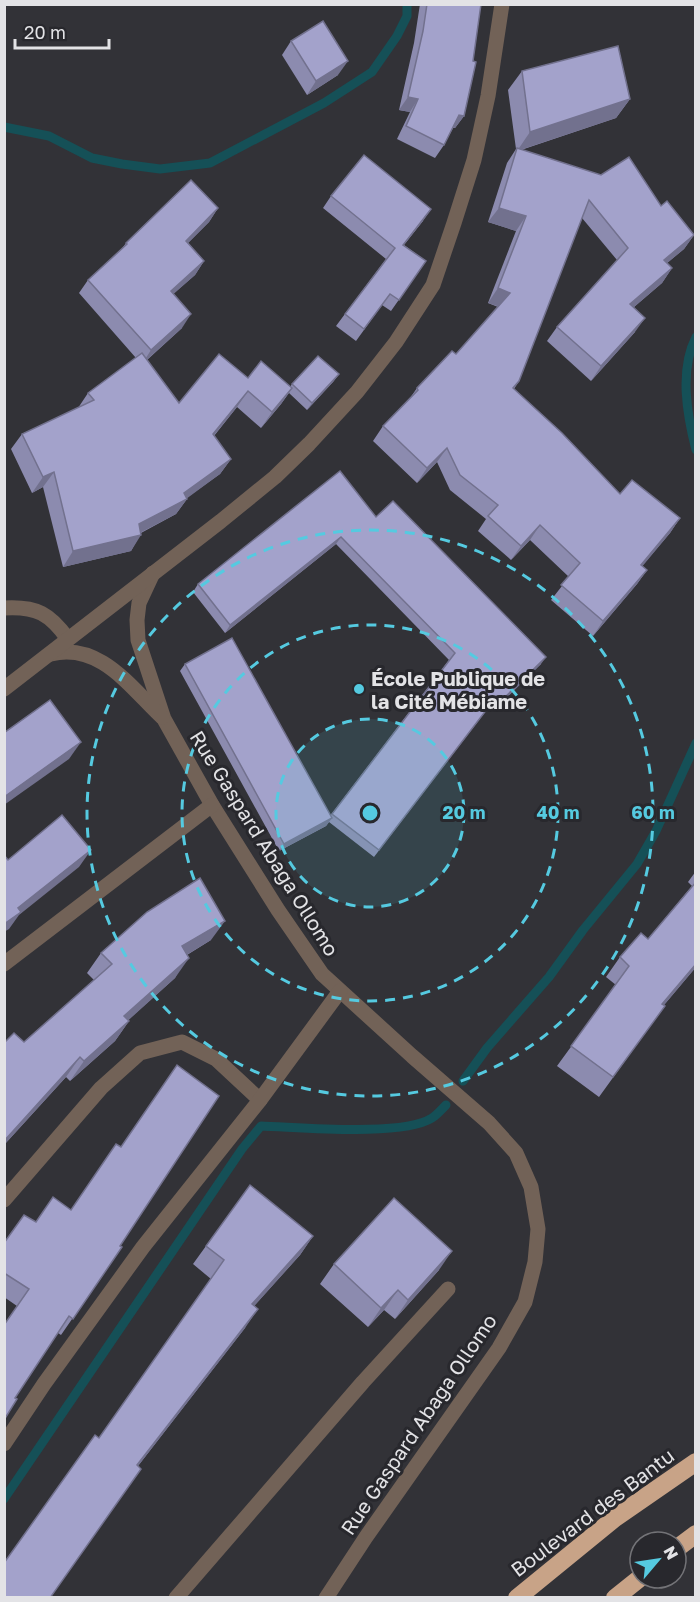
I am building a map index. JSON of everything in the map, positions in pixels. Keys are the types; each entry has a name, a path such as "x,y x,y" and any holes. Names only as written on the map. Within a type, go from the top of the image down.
{"highway":[{"name":"Boulevard des Bantu","path":"517,1598 615,1518 696,1462"},
{"path":"615,1598 628,1588"}],"street":[{"path":"4,689 275,477 309,444 372,373 396,342 433,285 474,160 488,96 502,4"},
{"path":"153,573 140,603 137,620 138,640 164,719"},
{"path":"4,608 16,607 42,611 56,622 68,639"},
{"path":"48,654 61,651 92,655 109,666 164,719"},
{"name":"Rue Gaspard Abaga Ollomo","path":"164,719 212,806 322,974 489,1123 516,1153 531,1187 538,1229 535,1262 525,1302 499,1348 366,1537 326,1598"},
{"path":"4,964 212,806"},
{"path":"4,1444 44,1384 143,1247 260,1100 339,991"},
{"path":"4,1200 101,1088 140,1053 182,1042 216,1059 260,1100"},
{"path":"176,1598 347,1400 447,1289"}],"building":[{"path":"427,4 481,4 473,61 476,62 464,116 459,115 444,145 406,126 418,99 408,97"},
{"path":"323,21 348,61 316,81 291,41"},
{"path":"618,46 630,99 530,132 522,71"},
{"path":"517,148 601,175 629,157 661,206 667,201 694,235 664,260 672,268 630,304 645,318 601,366 557,327 628,248 589,200 519,381 513,388 562,433 620,494 632,480 680,518 641,565 647,570 603,621 561,585 580,563 540,525 521,546 488,516 498,505 460,475 447,448 427,468 383,426 452,351 456,354 510,293 498,288 526,216 499,208"},
{"path":"364,155 431,209 403,245 426,261 399,300 390,294 364,329 345,314 395,248 331,196"},
{"path":"191,180 218,208 186,241 204,261 171,291 191,314 151,350 88,280"},
{"path":"142,353 179,403 219,354 248,378 261,361 292,388 272,412 248,391 213,434 231,459 184,493 187,499 139,524 141,535 73,551 54,472 43,477 22,434 94,400 88,393"},
{"path":"318,356 339,374 312,403 292,384"},
{"path":"340,471 376,517 393,501 546,657 501,701 497,696 379,850 332,814 455,653 341,537 230,625 198,584"},
{"path":"232,638 332,818 284,844 185,664"},
{"path":"50,700 81,742 4,797 4,733"},
{"path":"62,815 91,850 18,908 21,912 4,924 4,855 8,860"},
{"path":"200,878 225,921 182,946 189,958 124,1016 129,1021 84,1061 80,1057 4,1141 4,1043 14,1033 24,1042 112,964 101,953 147,912"},
{"path":"696,882 696,964 662,1004 665,1006 613,1077 571,1046 629,966 620,957 641,933 648,939"},
{"path":"177,1065 219,1096 73,1319 69,1316 15,1398 17,1399 4,1420 4,1325 29,1289 4,1273 4,1243 24,1215 36,1222 53,1197 71,1210 116,1144 121,1147"},
{"path":"250,1185 313,1236 252,1304 258,1309 137,1465 141,1469 50,1598 4,1598 4,1563 95,1435 99,1438 224,1260 206,1246"},
{"path":"394,1198 452,1251 408,1300 398,1290 381,1308 334,1264"}],"waterway":[{"path":"4,127 49,136 92,158 122,164 160,169 210,163 324,103 372,72 397,36 407,16 407,4"},
{"path":"696,337 686,378 688,408 696,450"},
{"path":"463,1081 487,1048 549,977 583,930 637,864 656,831 696,743"},
{"path":"4,1499 242,1149 261,1126 350,1129 398,1127 418,1124 432,1118 446,1105"}],"place":[{"name":"École Publique de la Cité Mébiame","path":"359,689"}]}
